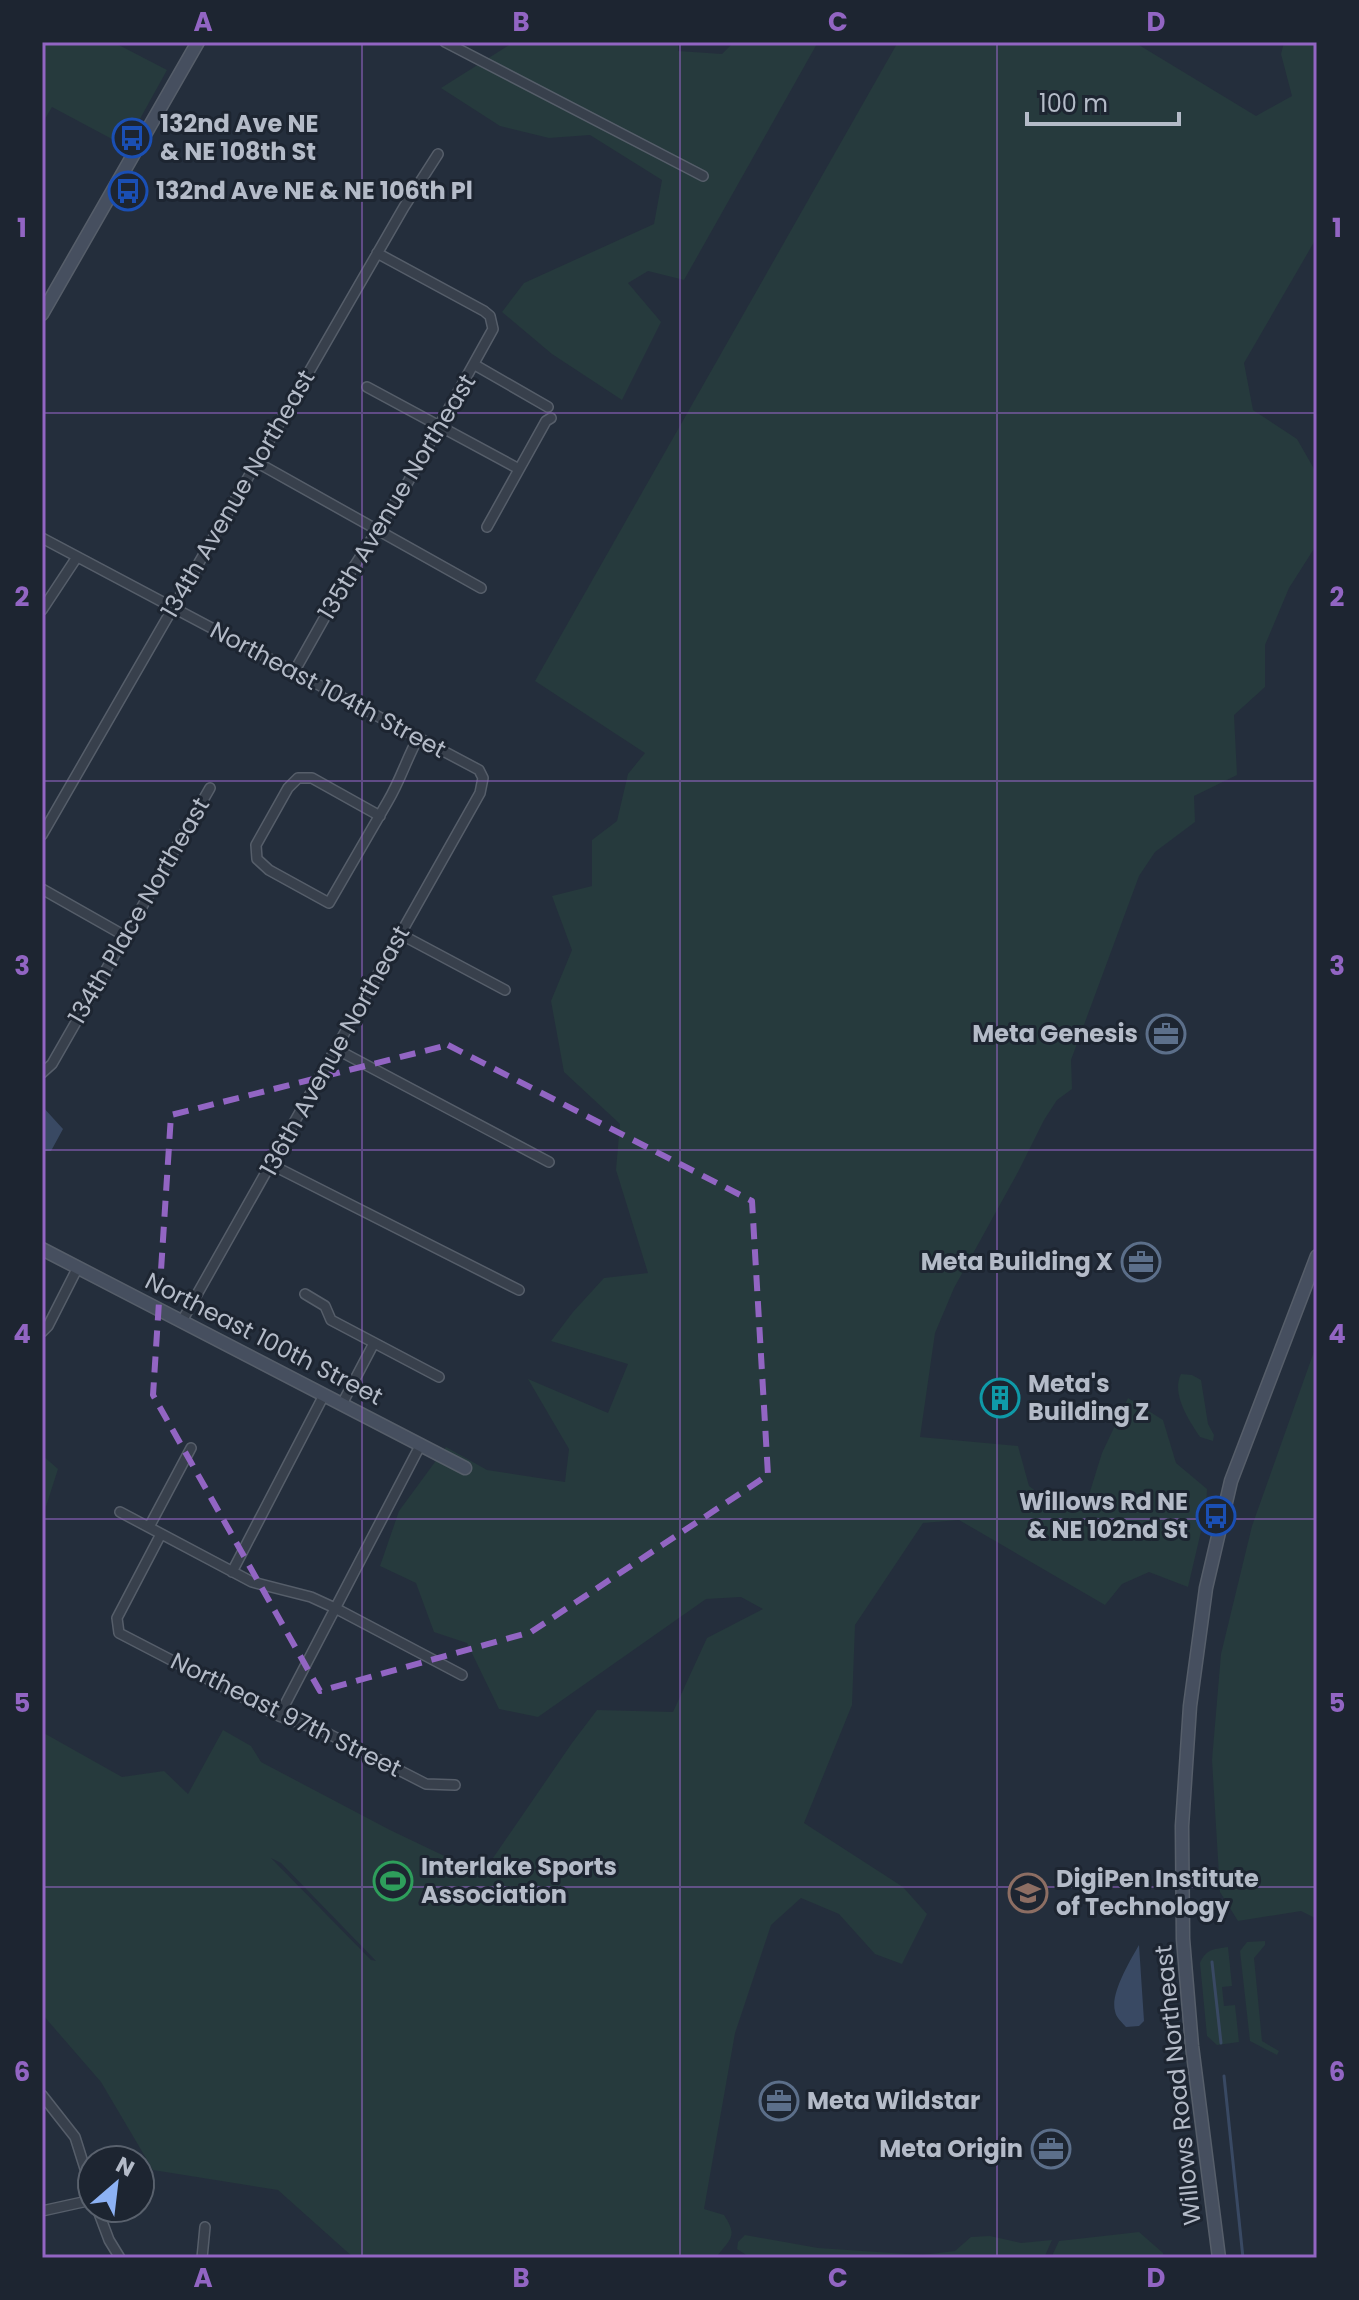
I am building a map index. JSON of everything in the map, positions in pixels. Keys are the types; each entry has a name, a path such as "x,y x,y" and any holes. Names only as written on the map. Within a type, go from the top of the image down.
{"main road":[{"path":"42,314 198,42"},
{"name":"Northeast 100th Street","path":"42,1249 465,1468"},
{"name":"Willows Road Northeast","path":"1219,2258 1192,2046 1183,1939 1182,1826 1190,1706 1206,1588 1231,1481 1317,1256"}],"street":[{"path":"445,42 703,176"},
{"name":"134th Avenue Northeast","path":"42,835 377,253 438,154"},
{"name":"135th Avenue Northeast","path":"294,672 491,336 493,321 484,311 377,253"},
{"path":"475,365 548,407"},
{"path":"367,387 519,469"},
{"path":"487,527 546,421 551,418"},
{"path":"258,463 481,588"},
{"name":"Northeast 104th Street","path":"42,538 479,770 483,778"},
{"path":"42,610 77,557"},
{"path":"380,816 312,778 298,778 288,788 256,845 257,859 269,870 329,903 380,816 418,738"},
{"name":"136th Avenue Northeast","path":"182,1321 480,793 483,778"},
{"name":"134th Place Northeast","path":"42,1073 52,1064 210,788"},
{"path":"42,889 125,936"},
{"path":"400,934 505,990"},
{"path":"336,1049 549,1162"},
{"path":"270,1164 519,1290"},
{"path":"42,1332 78,1267"},
{"path":"305,1294 325,1306 331,1320 439,1377"},
{"path":"342,1404 374,1343"},
{"path":"232,1572 324,1395"},
{"path":"279,1716 421,1444"},
{"path":"149,1527 191,1448"},
{"path":"120,1512 252,1582 311,1597 462,1675"},
{"name":"Northeast 97th Street","path":"161,1534 117,1618 119,1633 279,1716 323,1731 426,1784 455,1785"},
{"path":"42,2095 77,2144"},
{"path":"42,2211 76,2204"},
{"path":"103,2224 120,2258"},
{"path":"202,2258 205,2227"}],"highlighted area":[{"path":"448,1045 752,1201 768,1475 531,1632 320,1691 153,1395 171,1115"}],"green space":[{"path":"42,42 113,42 167,70 125,146 52,107 42,124"},
{"path":"514,42 678,42 678,51 722,54 734,42 818,42 684,280 648,271 628,283 661,322 622,400 552,354 502,312 524,283 654,224 662,180 590,135 549,138 500,126 441,88"},
{"path":"898,42 1134,42 1256,116 1292,96 1281,54 1284,42 1317,42 1317,237 1244,363 1253,410 1297,439 1317,474 1317,544 1289,588 1265,645 1265,687 1234,715 1237,775 1194,796 1195,822 1155,852 1139,876 1071,1060 1072,1089 1057,1100 1044,1120 954,1288 935,1333 920,1437 1018,1446 1029,1486 1060,1509 1084,1511 1102,1453 1128,1398 1163,1420 1176,1463 1207,1489 1206,1510 1188,1587 1149,1572 1122,1584 1105,1605 959,1520 923,1523 855,1625 852,1705 804,1823 903,1887 927,1914 902,1964 875,1954 839,1914 801,1898 771,1925 735,2033 704,2209 724,2215 731,2227 731,2236 718,2255 700,2258 687,2255 684,2258 354,2258 278,2190 156,2170 156,2144 138,2144 101,2082 42,2014 42,1732 122,1777 164,1771 188,1794 223,1730 251,1746 261,1762 482,1874 597,1710 673,1712 707,1638 763,1609 741,1597 706,1599 538,1717 499,1709 467,1643 434,1632 416,1583 380,1566 399,1511 446,1447 487,1470 565,1482 569,1449 528,1379 608,1413 628,1364 551,1341 604,1278 648,1273 616,1170 620,1124 564,1072 551,1001 572,950 552,896 592,886 592,840 617,821 628,774 645,753 535,681","holes":["271,1858 281,1863 376,1961 371,1960"]},
{"path":"1317,1343 1317,1919 1301,1911 1238,1921 1220,1892 1212,1760 1221,1654 1252,1526"},
{"path":"1181,1374 1201,1380 1213,1441 1200,1437 1187,1415 1178,1390"},
{"path":"42,1455 58,1469 42,1519"},
{"path":"1265,1941 1254,1958 1262,2041 1279,2051 1277,2055 1250,2041 1240,1951 1247,1942"},
{"path":"1228,1947 1232,1986 1222,1987 1224,2006 1235,2005 1239,2042 1217,2045 1207,2036 1200,1963 1208,1952"},
{"path":"1139,2232 1163,2253 1164,2258 1051,2258 1059,2241"},
{"path":"745,2235 818,2248 922,2255 955,2251 971,2237 990,2236 1021,2243 1052,2240 1044,2258 751,2258 737,2249 738,2242"}],"water":[{"path":"42,1106 63,1129 51,1151 42,1151"},
{"path":"1139,1945 1144,2021 1139,2026 1126,2027 1116,2013 1115,1996"}],"waterway":[{"path":"1212,1962 1221,2043"},
{"path":"1224,2076 1243,2258"}],"place":[{"name":"132nd Ave NE & NE 108th St","path":"132,138"},
{"name":"132nd Ave NE & NE 106th Pl","path":"128,191"},
{"name":"Meta Genesis","path":"1166,1034"},
{"name":"Meta Building X","path":"1141,1262"},
{"name":"Meta's Building Z","path":"1000,1398"},
{"name":"Willows Rd NE & NE 102nd St","path":"1216,1516"},
{"name":"Interlake Sports Association","path":"393,1881"},
{"name":"DigiPen Institute of Technology","path":"1028,1893"},
{"name":"Meta Wildstar","path":"779,2101"},
{"name":"Meta Origin","path":"1051,2149"}]}
